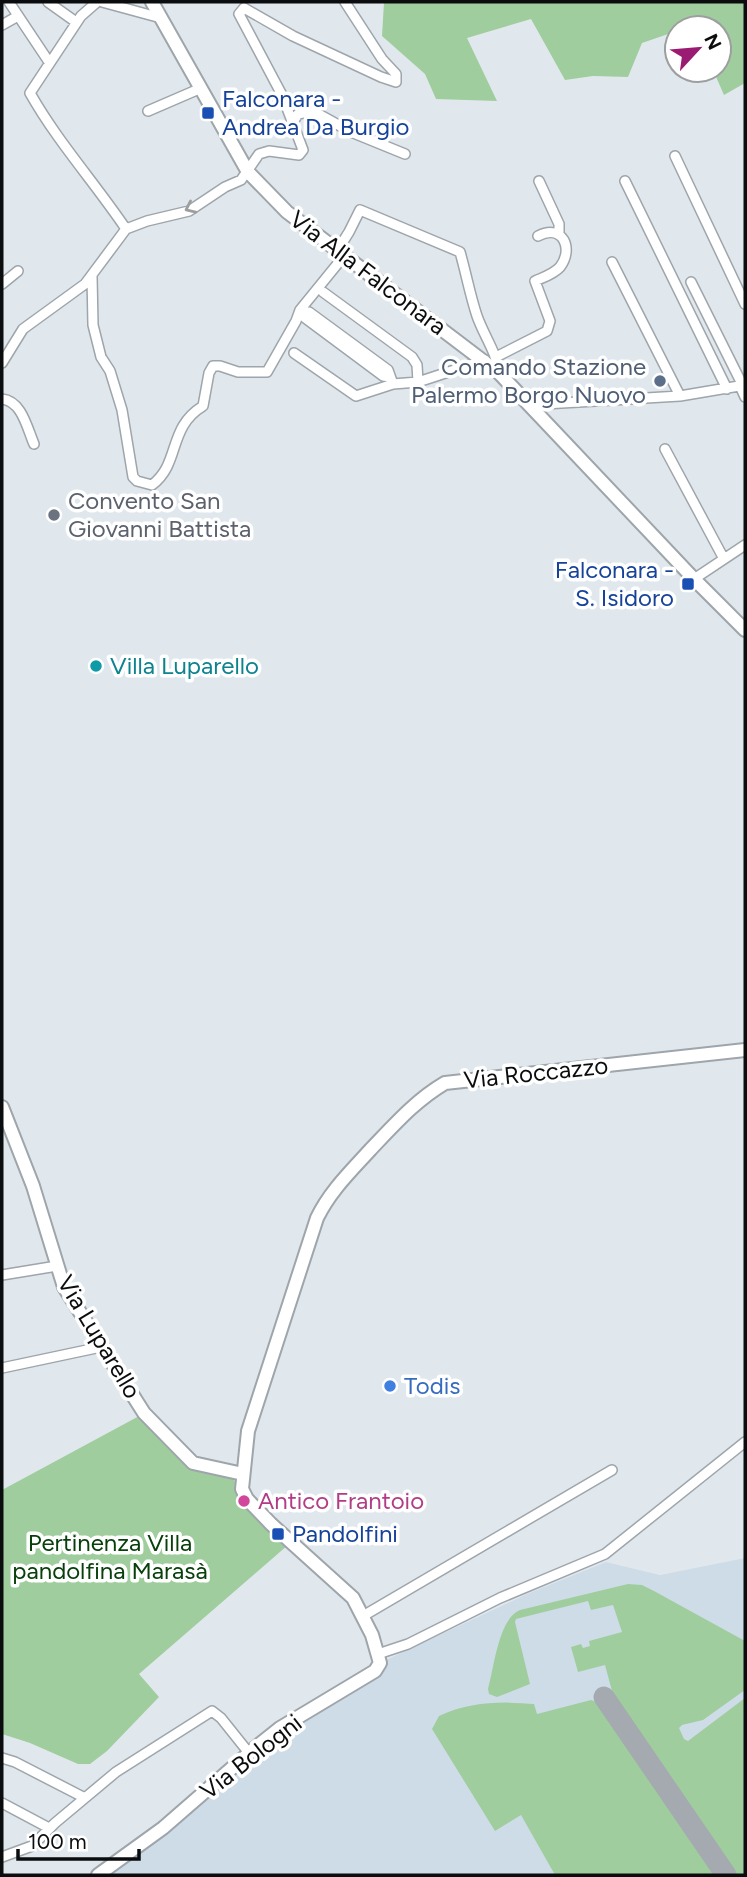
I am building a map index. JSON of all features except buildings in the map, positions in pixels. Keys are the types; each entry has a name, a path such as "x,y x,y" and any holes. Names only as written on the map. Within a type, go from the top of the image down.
{"street":[{"path":"9,2 49,62"},
{"path":"48,2 76,22"},
{"path":"126,229 43,117 30,93 88,8 99,2 160,18"},
{"name":"Via Alla Falconara","path":"152,2 248,173 287,212 491,359 499,373 528,405 745,630"},
{"path":"2,363 23,330 85,284 126,229 146,220 189,211 225,187 241,180 259,154 269,151 299,155 303,150 282,95 239,14 244,8 293,36 396,82 396,74 382,59 345,2"},
{"path":"2,25 18,16"},
{"path":"148,111 199,89"},
{"path":"292,122 298,114 313,111 351,132 405,154"},
{"path":"674,156 745,304"},
{"path":"295,353 356,396 392,381 418,382 491,359 547,331 550,321 535,281 552,273 563,262 565,244 559,235 559,224 539,181"},
{"path":"625,181 727,389"},
{"path":"92,275 93,325 98,349 110,371 122,410 133,477 137,481 152,485 158,480 175,449 180,428 186,418 203,407 209,373 213,366 238,372 267,372 300,310 341,253 360,209 460,251 491,359"},
{"path":"538,236 548,231 559,235"},
{"path":"612,262 680,396"},
{"path":"2,284 18,271"},
{"path":"691,282 743,386 745,397"},
{"path":"323,292 412,356 418,382"},
{"path":"309,312 388,370 392,381 305,318 309,312"},
{"path":"528,405 680,396 743,386"},
{"path":"2,399 8,400 19,409 34,444"},
{"path":"665,449 724,559"},
{"path":"694,579 745,545"},
{"name":"Via Roccazzo","path":"243,1474 248,1431 317,1218 335,1188 410,1108 445,1083 745,1050"},
{"name":"Via Luparello","path":"2,1107 33,1186 64,1287 144,1413 193,1463 243,1474"},
{"path":"2,1275 57,1266"},
{"path":"2,1368 101,1347"},
{"path":"243,1474 242,1489 247,1499 292,1544 353,1598 378,1654 408,1644 500,1598 605,1555 745,1441"},
{"path":"363,1616 612,1470"},
{"name":"Via Bologni","path":"99,1875 163,1828 281,1728 375,1671 380,1663 378,1654"},
{"path":"2,1857 32,1846 85,1798 132,1761 212,1712 221,1718 249,1753"},
{"path":"2,1758 85,1798"},
{"path":"2,1803 49,1829"}],"shaded area":[{"path":"745,1558 745,1875 105,1875 270,1741 384,1661 527,1594 606,1562 660,1575"}],"green space":[{"path":"384,2 745,2 745,83 724,95 719,84 733,84 733,14 663,14 663,36 642,43 628,77 593,76 565,80 531,19 467,38 497,101 436,99 425,74 382,36"},
{"name":"Pertinenza Villa pandolfina Marasà","path":"141,1415 176,1452 231,1475 245,1506 288,1545 139,1674 159,1697 107,1751 90,1764 78,1764 2,1734 2,1490"},
{"path":"628,1584 642,1585 745,1641 745,1690 703,1720 679,1728 684,1739 688,1741 745,1698 745,1875 733,1875 615,1702 605,1665 578,1672 571,1647 581,1644 583,1648 590,1646 589,1641 622,1632 613,1605 591,1610 588,1601 516,1619 530,1684 497,1697 489,1694 498,1644 513,1615 520,1610"},
{"path":"591,1700 602,1704 718,1875 555,1875 521,1815 495,1831 432,1729 439,1716 474,1705 534,1704 537,1714"}],"taxiway":[{"path":"604,1697 726,1875"}],"place":[{"name":"Falconara - Andrea Da Burgio","path":"208,113"},
{"name":"Comando Stazione Palermo Borgo Nuovo","path":"660,381"},
{"name":"Convento San Giovanni Battista","path":"54,515"},
{"name":"Falconara - S. Isidoro","path":"688,584"},
{"name":"Villa Luparello","path":"96,666"},
{"name":"Todis","path":"390,1386"},
{"name":"Antico Frantoio","path":"244,1501"},
{"name":"Pandolfini","path":"278,1534"}]}
